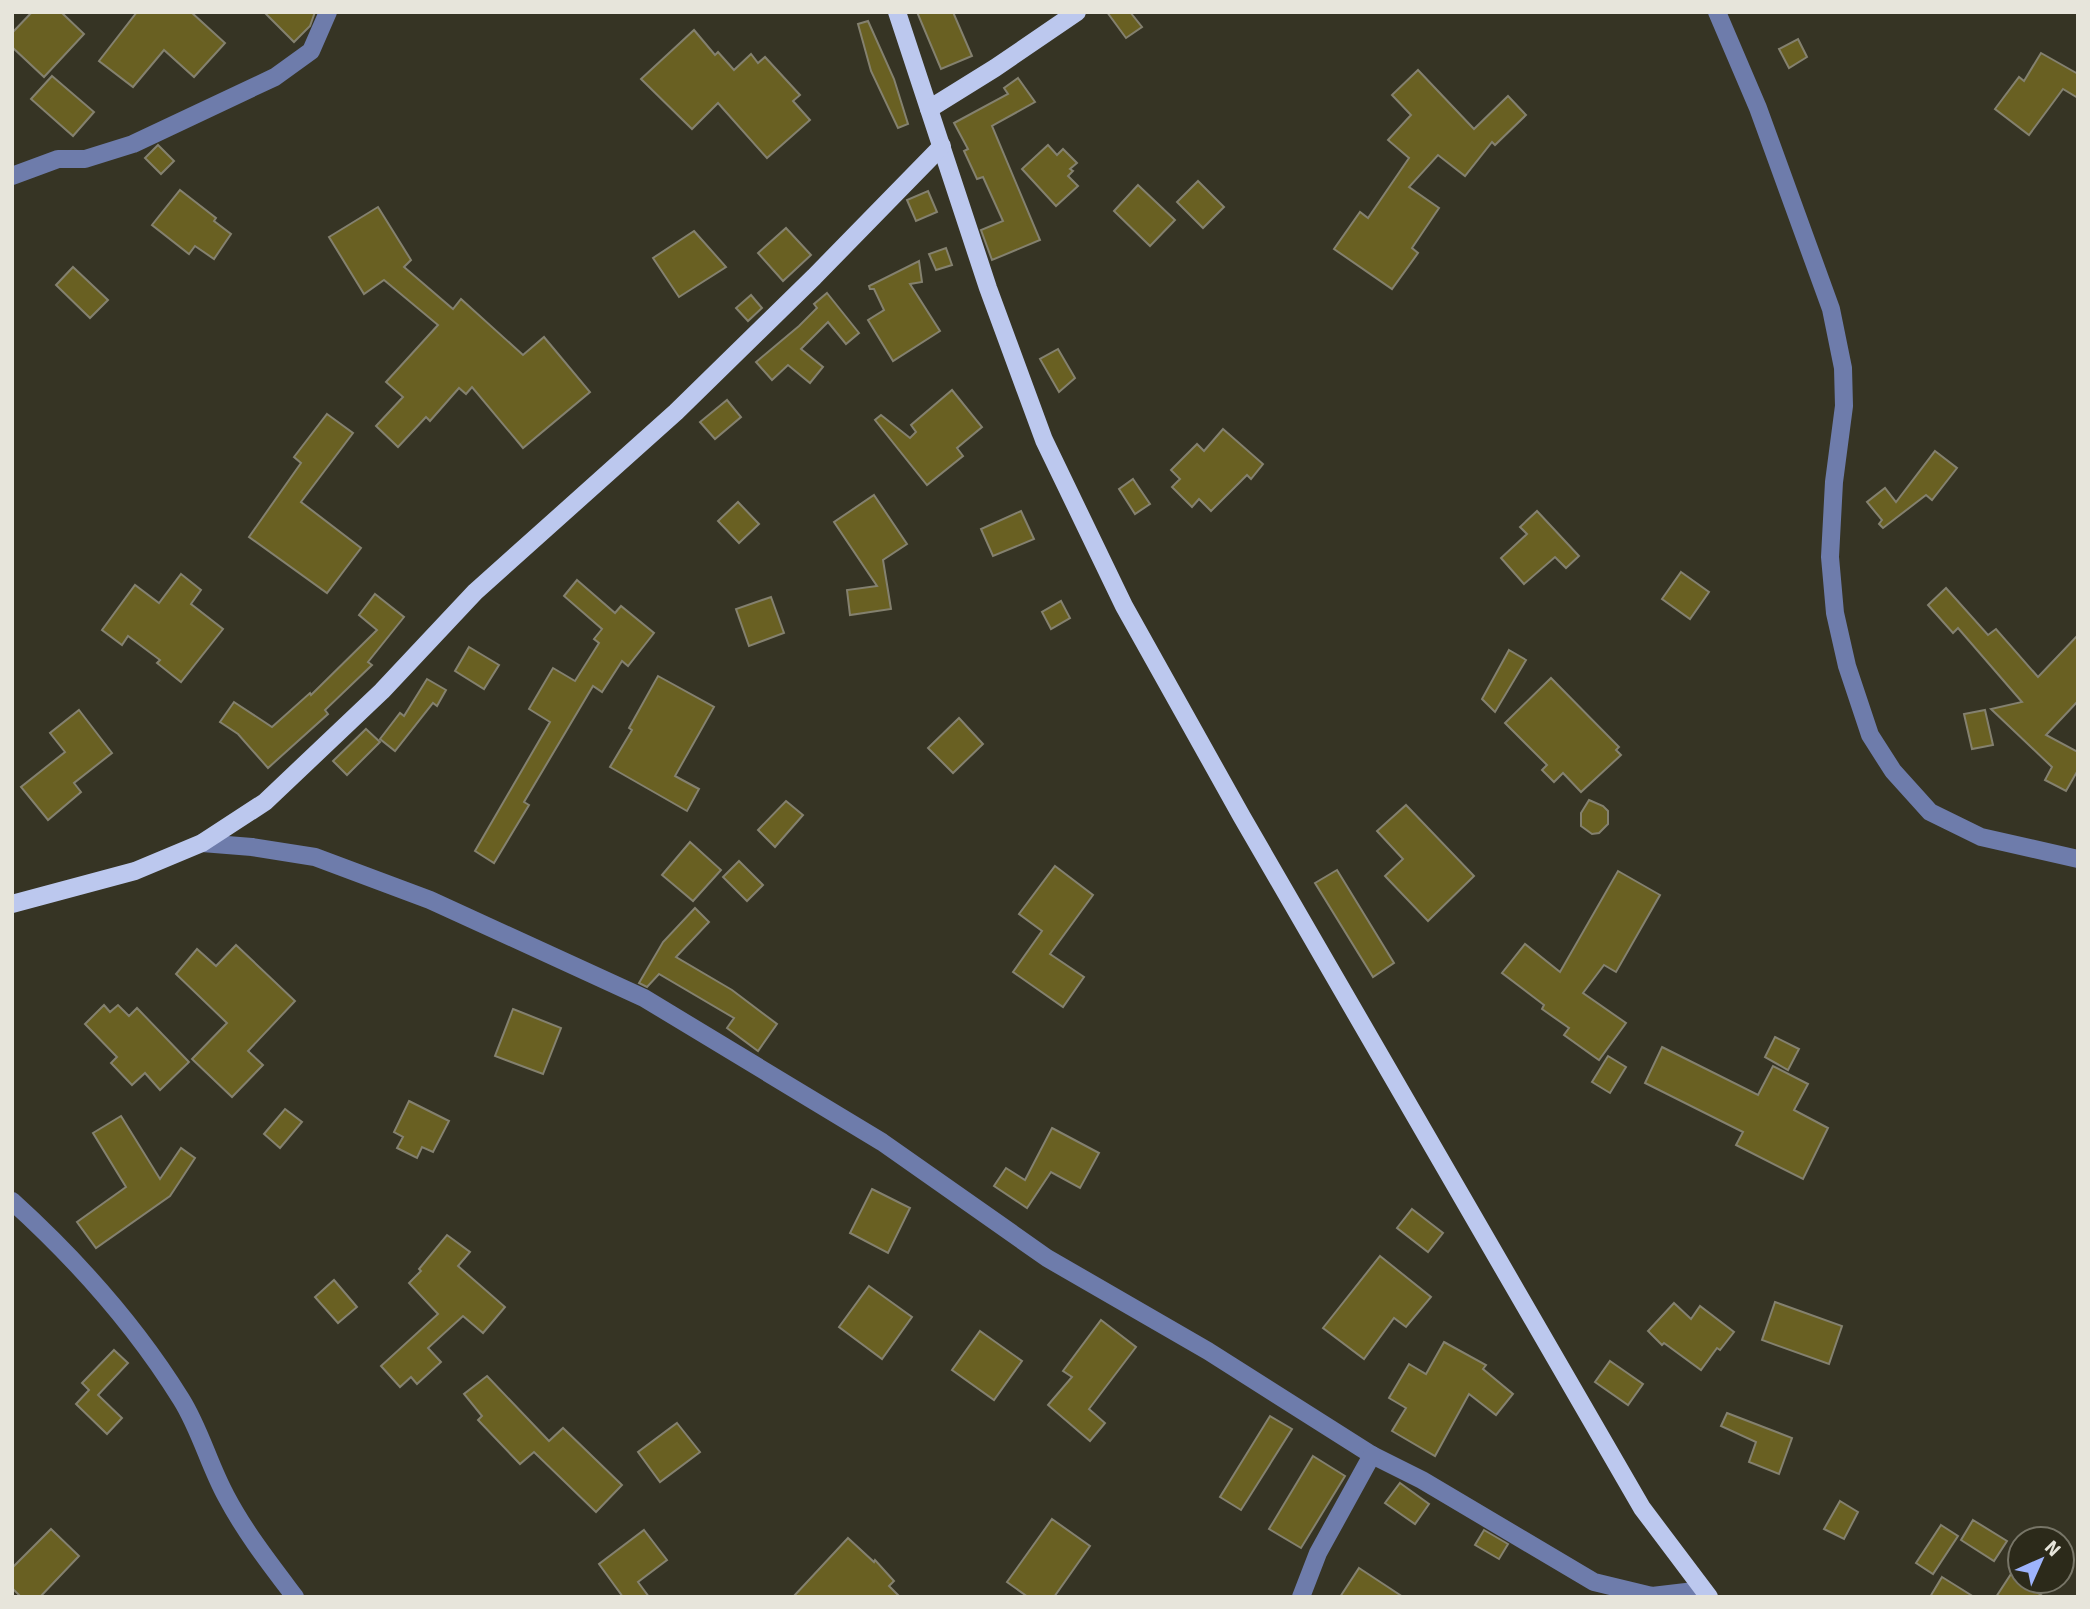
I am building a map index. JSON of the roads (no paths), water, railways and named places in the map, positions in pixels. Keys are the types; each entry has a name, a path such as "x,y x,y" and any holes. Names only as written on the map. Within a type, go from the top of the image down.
{"main road":[{"path":"897,12 988,288 1044,440 1124,606 1249,828 1636,1496 1706,1593"},
{"path":"929,109 1077,12"},
{"path":"12,904 135,871 202,843 265,802 382,691 475,592 715,373 814,277 942,146"}],"street":[{"path":"12,176 58,159 85,159 133,144 275,77 311,51 328,12"},
{"path":"1717,12 1758,108 1834,321 1843,368 1844,406 1834,482 1830,557 1835,613 1847,666 1870,735 1893,771 1930,812 1981,837 2078,859"},
{"path":"202,843 252,847 316,857 430,900 644,998 882,1142 1047,1258 1209,1351 1372,1455 1422,1480 1594,1582 1652,1596 1706,1593"},
{"path":"12,1201 93,1280 135,1333 182,1401 225,1494 249,1536 295,1597"},
{"path":"1301,1597 1318,1553 1372,1455"}]}
